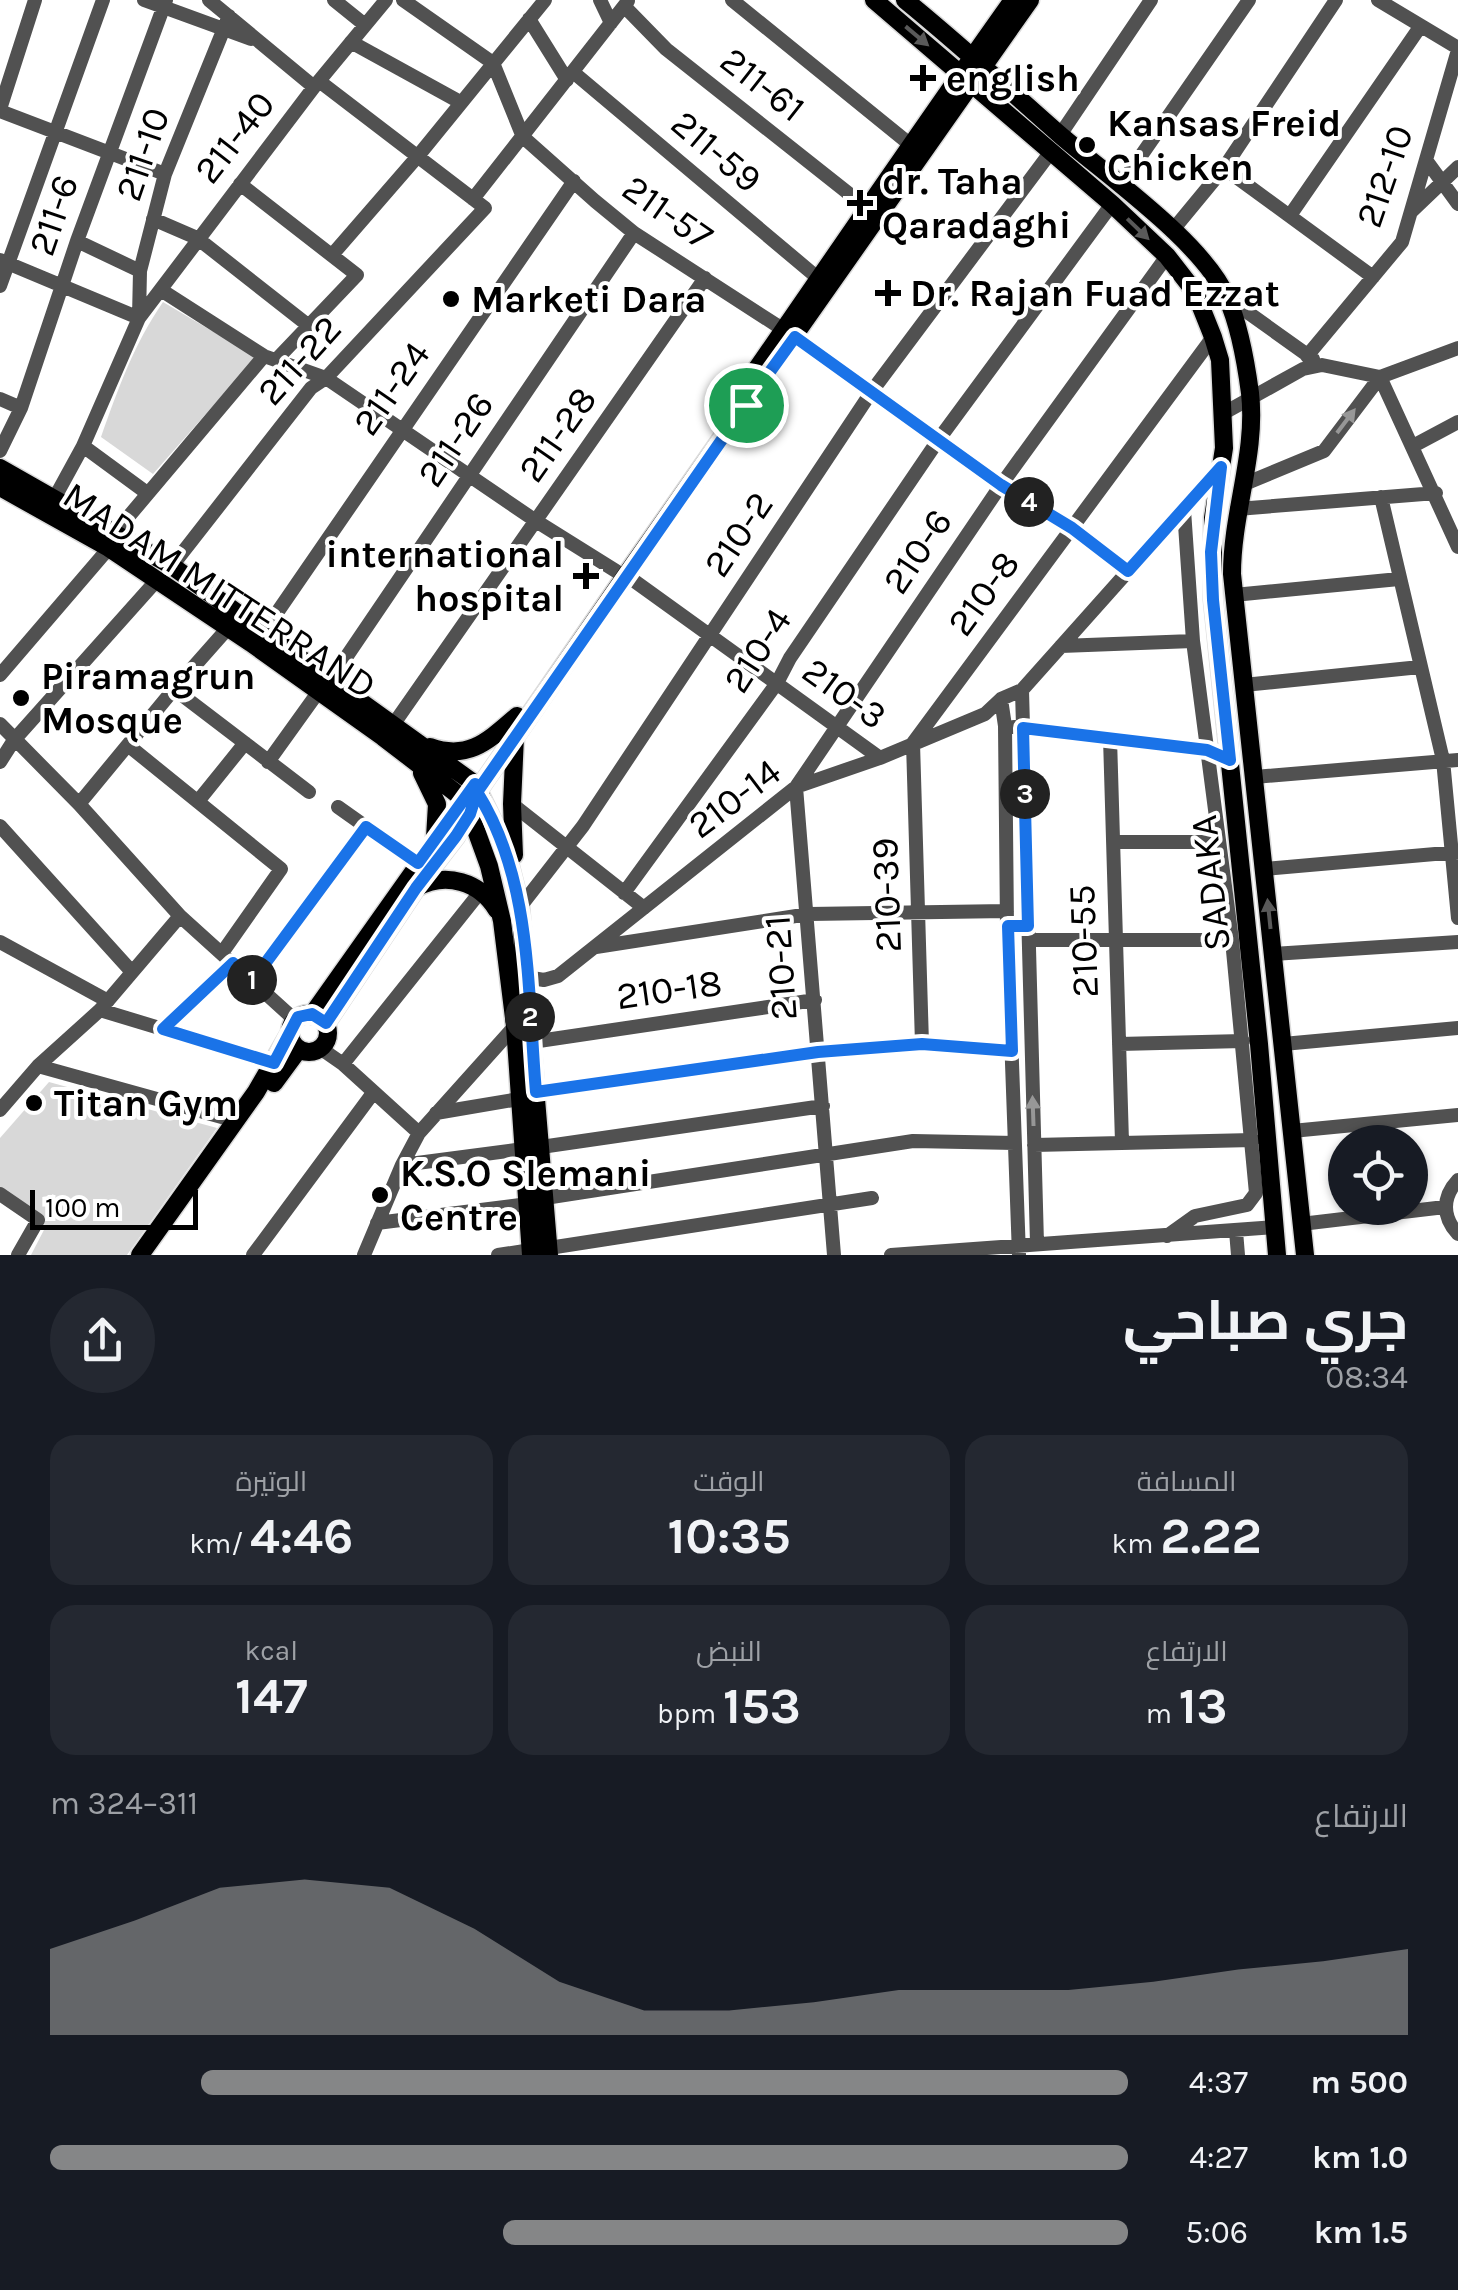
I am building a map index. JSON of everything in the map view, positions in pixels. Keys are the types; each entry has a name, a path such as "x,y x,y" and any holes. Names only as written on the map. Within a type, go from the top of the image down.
{"main road":[{"name":"SADAKA","path":"874,0 1050,153 1172,230 1198,255 1227,297 1246,366 1251,431 1232,552 1234,596 1305,1255"},
{"path":"904,0 1060,134 1116,195"},
{"path":"979,61 1013,0"},
{"path":"789,333 819,279 867,208 965,78 1030,0"},
{"path":"140,1255 274,1063 416,888 516,716 621,573 965,78"},
{"name":"SADAKA","path":"1116,195 1195,292 1220,360 1224,413 1211,552 1213,600 1277,1255"},
{"name":"MADAM MITTERRAND","path":"0,468 54,499 157,580 228,628 393,725 405,744"},
{"name":"MADAM MITTERRAND","path":"0,487 111,542 172,566 263,633 324,686 405,744"},
{"path":"153,1255 434,839 472,797 515,737 621,573"},
{"path":"405,744 469,752 516,716"},
{"path":"515,737 512,804 516,885"},
{"path":"405,744 472,797 505,846 520,906 532,1042 528,1095"},
{"path":"405,744 434,794 438,810 434,839"},
{"path":"472,797 502,921 514,1026 528,1095 540,1252"},
{"path":"416,888 427,882 447,880 469,884 482,891 502,921"},
{"path":"304,1028 327,1039 320,1048 308,1052 304,1028"},
{"path":"1262,1086 1286,1084"}],"street":[{"path":"35,0 0,110 165,174"},
{"path":"0,286 5,262 103,0"},
{"path":"144,0 226,22 260,42 479,203"},
{"path":"210,0 226,22"},
{"path":"334,0 364,24"},
{"name":"211-40","path":"140,318 316,84 386,0"},
{"path":"404,0 493,63 523,137"},
{"path":"600,0 611,23"},
{"path":"732,0 912,146"},
{"path":"1060,134 1151,0"},
{"name":"210-4","path":"624,892 777,683 938,439 1116,195 1249,0"},
{"path":"1172,230 1224,168 1336,0"},
{"path":"1378,0 1458,49"},
{"name":"211-22","path":"172,566 312,388 326,378 479,203 523,137 626,3"},
{"name":"211-61","path":"626,3 666,49 867,208"},
{"name":"211-6","path":"0,450 22,408 77,242 165,4"},
{"path":"332,255 418,156 535,7"},
{"name":"211-59","path":"535,7 570,76 819,279"},
{"name":"211-10","path":"140,318 140,271 165,174 226,22"},
{"path":"1291,214 1420,26"},
{"path":"350,42 460,102"},
{"name":"212-10","path":"1307,356 1402,242 1458,49"},
{"name":"211-57","path":"523,137 634,233 789,333 1001,485 1072,528 1128,571"},
{"name":"210-2","path":"520,906 567,848 872,391 1050,153"},
{"path":"1426,160 1458,204"},
{"path":"1411,213 1458,167"},
{"path":"1224,168 1373,277"},
{"name":"211-24","path":"263,633 574,181"},
{"path":"0,675 147,493 270,358 308,326 357,275 240,184"},
{"path":"152,220 197,238 308,326"},
{"name":"211-26","path":"268,762 470,476 634,233"},
{"path":"77,242 140,271"},
{"name":"210-6","path":"796,787 1001,485 1166,256"},
{"path":"5,262 140,318 83,446 54,499"},
{"name":"211-28","path":"393,725 705,278"},
{"name":"210-3","path":"161,290 270,358 326,378 711,634 880,758"},
{"path":"1227,297 1322,365 1380,377 1455,354"},
{"name":"210-8","path":"913,744 1213,338"},
{"path":"1224,413 1303,369 1322,365"},
{"path":"1380,377 1458,547"},
{"path":"1242,485 1324,451 1380,377"},
{"path":"0,399 22,408"},
{"path":"1414,446 1458,422"},
{"path":"83,446 147,493"},
{"path":"1037,1243 1022,690 1221,467"},
{"path":"1237,510 1436,492"},
{"path":"1380,498 1420,667 1448,761 1458,918"},
{"path":"1166,1236 1195,1216 1247,1206 1256,1194 1232,940 1193,641 1184,510"},
{"path":"1234,596 1399,579"},
{"path":"0,762 14,740 157,580"},
{"path":"79,804 228,628"},
{"path":"1061,646 1193,641"},
{"path":"1244,685 1420,667"},
{"path":"174,689 309,792"},
{"name":"210-14","path":"526,977 551,980 796,787 880,758 984,714 1001,699 1022,690"},
{"path":"1001,699 1005,726 1015,1143 1014,1250"},
{"path":"984,714 1005,726 1207,750 1230,760"},
{"path":"0,724 180,916 304,1028"},
{"name":"210-55","path":"1110,738 1122,1142"},
{"path":"199,800 246,743"},
{"name":"210-39","path":"913,744 922,1044"},
{"path":"129,746 281,868 228,958 163,1029"},
{"path":"1254,778 1448,761"},
{"name":"210-21","path":"796,787 834,1255"},
{"path":"512,804 644,908"},
{"path":"338,807 418,863"},
{"path":"0,826 132,972"},
{"path":"253,980 366,827"},
{"path":"1113,842 1219,842"},
{"path":"1264,869 1456,852"},
{"path":"343,1064 482,891"},
{"path":"594,948 809,914 1007,919 1028,933 1116,942 1232,940"},
{"path":"0,1110 38,1066 104,1006 180,916"},
{"path":"0,942 104,1006 163,1029 274,1063"},
{"path":"1273,954 1458,942"},
{"name":"210-18","path":"532,1042 815,1000"},
{"path":"364,1255 419,1133 514,1026"},
{"path":"1282,1044 1458,1028"},
{"path":"1119,1044 1243,1041"},
{"path":"436,1113 528,1095 818,1052 922,1044 1012,1051"},
{"path":"320,1048 419,1133"},
{"path":"38,1066 236,1120"},
{"path":"253,1255 374,1093"},
{"path":"402,1165 823,1106"},
{"path":"1292,1131 1458,1115"},
{"path":"1034,1144 1253,1140"},
{"path":"377,1223 913,1141 1015,1143"},
{"path":"1458,1180 1446,1196 1445,1207 1450,1225 1458,1234"},
{"path":"0,1194 38,1220 18,1255"},
{"path":"498,1255 540,1252 872,1198"},
{"path":"1301,1224 1445,1207"},
{"path":"892,1255 1014,1250 1037,1243 1274,1227"},
{"path":"1236,1232 1238,1255"}],"shaded area":[{"path":"163,302 256,357 153,474 101,437 135,351"},
{"path":"49,1082 217,1128 127,1255 31,1255 46,1226 0,1190 0,1138"}],"place":[{"name":"english","path":"923,78"},
{"name":"Kansas Freid Chicken","path":"1087,145"},
{"name":"dr. Taha Qaradaghi","path":"860,203"},
{"name":"Dr. Rajan Fuad Ezzat","path":"888,293"},
{"name":"Marketi Dara","path":"451,299"},
{"name":"international hospital","path":"586,576"},
{"name":"Piramagrun Mosque","path":"21,698"},
{"name":"Titan Gym","path":"34,1103"},
{"name":"K.S.O Slemani Centre","path":"380,1195"}],"route":[{"path":"746,405 477,792 475,784 418,863 366,827 253,980 233,963 163,1029 274,1063 298,1017 312,1014 326,1023 416,888 456,836 470,814 477,792 505,846 516,885 536,1092 818,1052 922,1044 1012,1051 1008,926 1028,926 1023,728 1207,750 1230,760 1211,552 1221,467 1128,571 795,337 746,405"}]}
